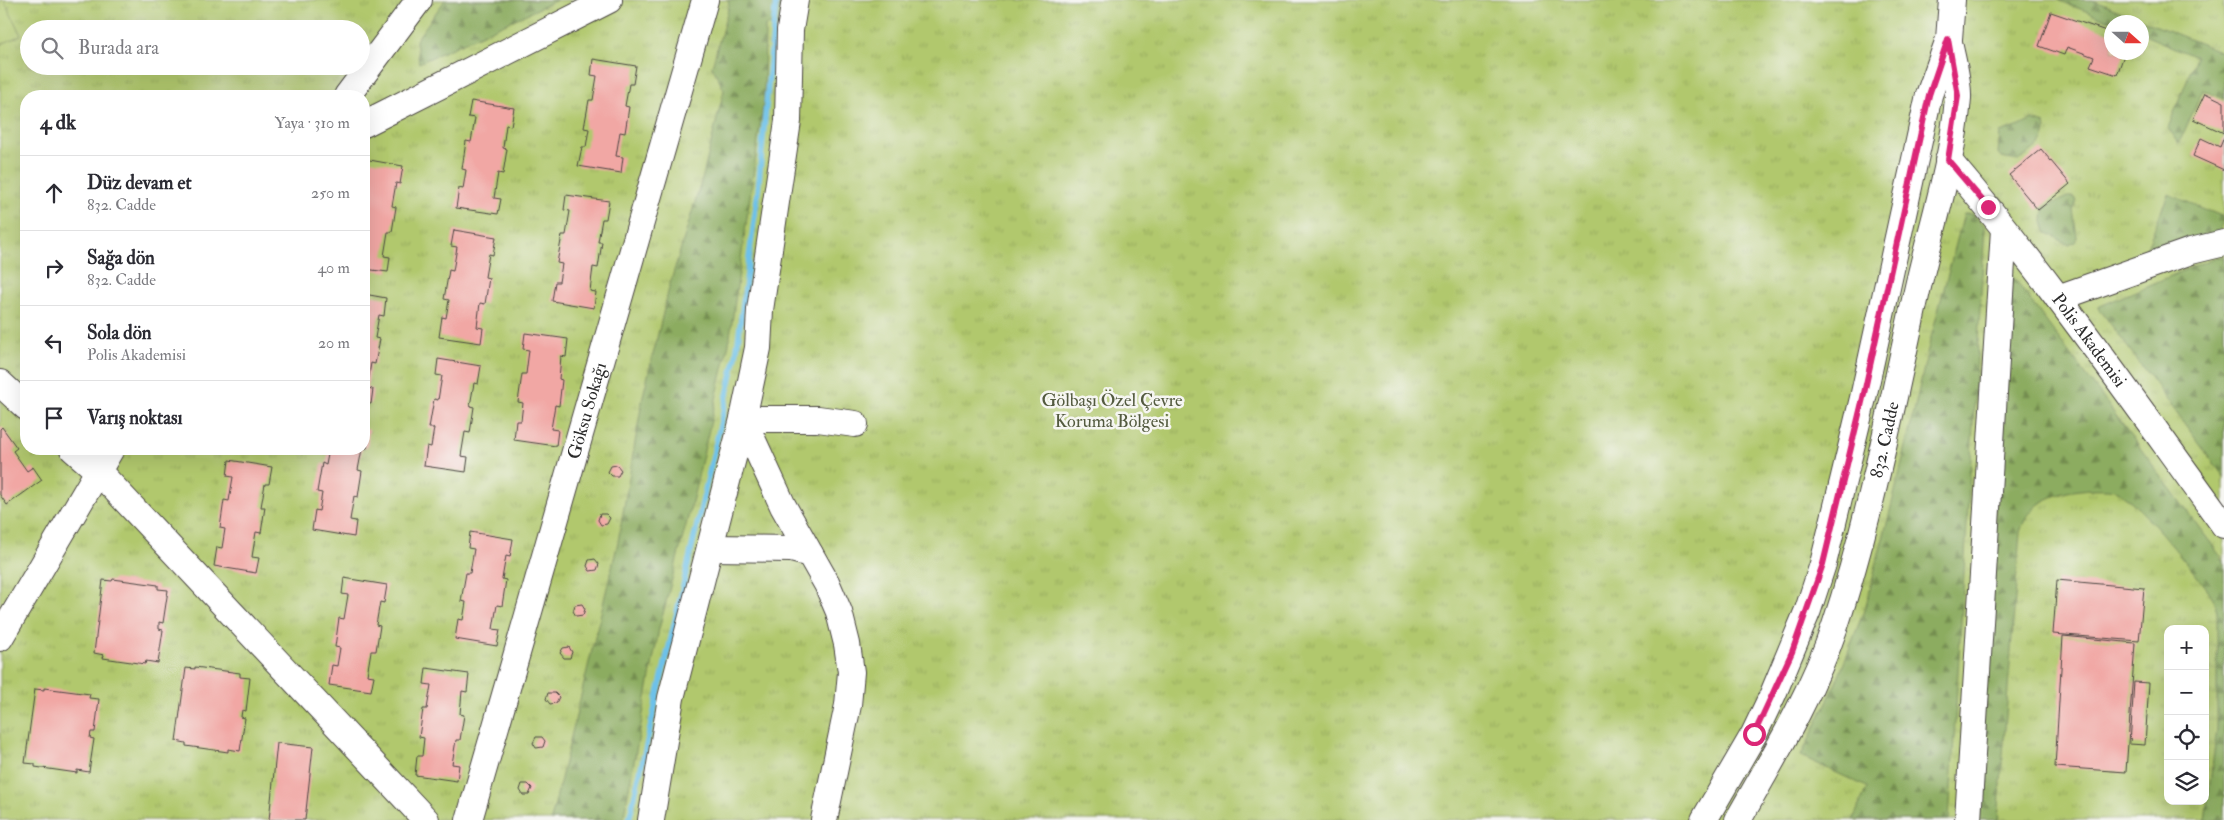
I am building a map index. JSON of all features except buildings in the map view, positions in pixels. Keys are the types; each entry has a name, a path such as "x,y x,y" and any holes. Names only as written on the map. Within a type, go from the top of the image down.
{"street":[{"path":"370,65 418,0"},
{"path":"370,121 609,0"},
{"name":"Göksu Sokağı","path":"468,820 705,0"},
{"path":"651,820 671,698 743,419 758,348 760,310 788,121 790,30 794,0"},
{"name":"832. Cadde","path":"1704,820 1754,734 1773,694 1808,610 1820,573 1847,471 1929,95 1948,39 1952,0"},
{"name":"832. Cadde","path":"1738,820 1800,705 1835,627 1876,474 1948,160 1958,96 1948,39"},
{"path":"351,90 363,75"},
{"name":"Polis Akademisi","path":"1948,160 2058,298 2224,525"},
{"path":"1968,820 2004,229"},
{"path":"2058,298 2182,254 2224,243"},
{"path":"0,383 20,401"},
{"path":"743,419 818,419 855,424"},
{"path":"743,419 772,485 827,584 840,612 851,672 848,705 824,820"},
{"path":"80,455 98,471 426,820"},
{"path":"0,638 107,455"},
{"path":"710,548 791,549 810,554"}],"green space":[{"name":"Gölbaşı Özel Çevre Koruma Bölgesi","path":"0,0 2224,0 2224,820 0,820"},
{"path":"0,0 4,0 20,35 0,45"},
{"path":"445,0 557,0 419,63 416,40"},
{"path":"728,0 781,0 786,12 779,25 765,26 764,99 729,343 693,498 659,629 623,820 551,820 618,542 643,396 670,284 703,176 724,90 712,66 729,6"},
{"path":"2058,0 2092,0 2129,15 2104,15 2104,18"},
{"path":"2149,23 2224,53 2224,99 2203,90 2179,143 2168,128 2196,57 2149,37"},
{"path":"2032,120 2045,124 2045,136 2042,142 2018,161 2001,158 1998,153 2000,133"},
{"path":"2168,194 2224,217 2219,231 2148,253 2146,250"},
{"path":"2067,197 2073,197 2077,200 2073,210 2077,237 2076,242 2069,245 2046,232 2043,221 2044,208"},
{"path":"1964,214 1973,214 1985,226 1949,820 1853,820 1867,787 1801,756 1837,681 1866,605 1901,468 1930,341"},
{"path":"2213,258 2224,258 2224,477 2098,307"},
{"path":"2010,273 2224,561 2224,820 2205,820 2207,805 2209,805 2209,790 2217,730 2217,611 2213,598 2175,549 2134,504 2114,490 2087,489 2071,491 2046,500 2030,513 2020,532 1998,820 1976,820"}],"waterway":[{"path":"629,820 736,356 758,191 776,0"}],"route":[{"path":"1754,734 1792,652 1823,564 1840,499 1912,182 1929,95 1948,39 1958,96 1948,160 1988,207"}]}
